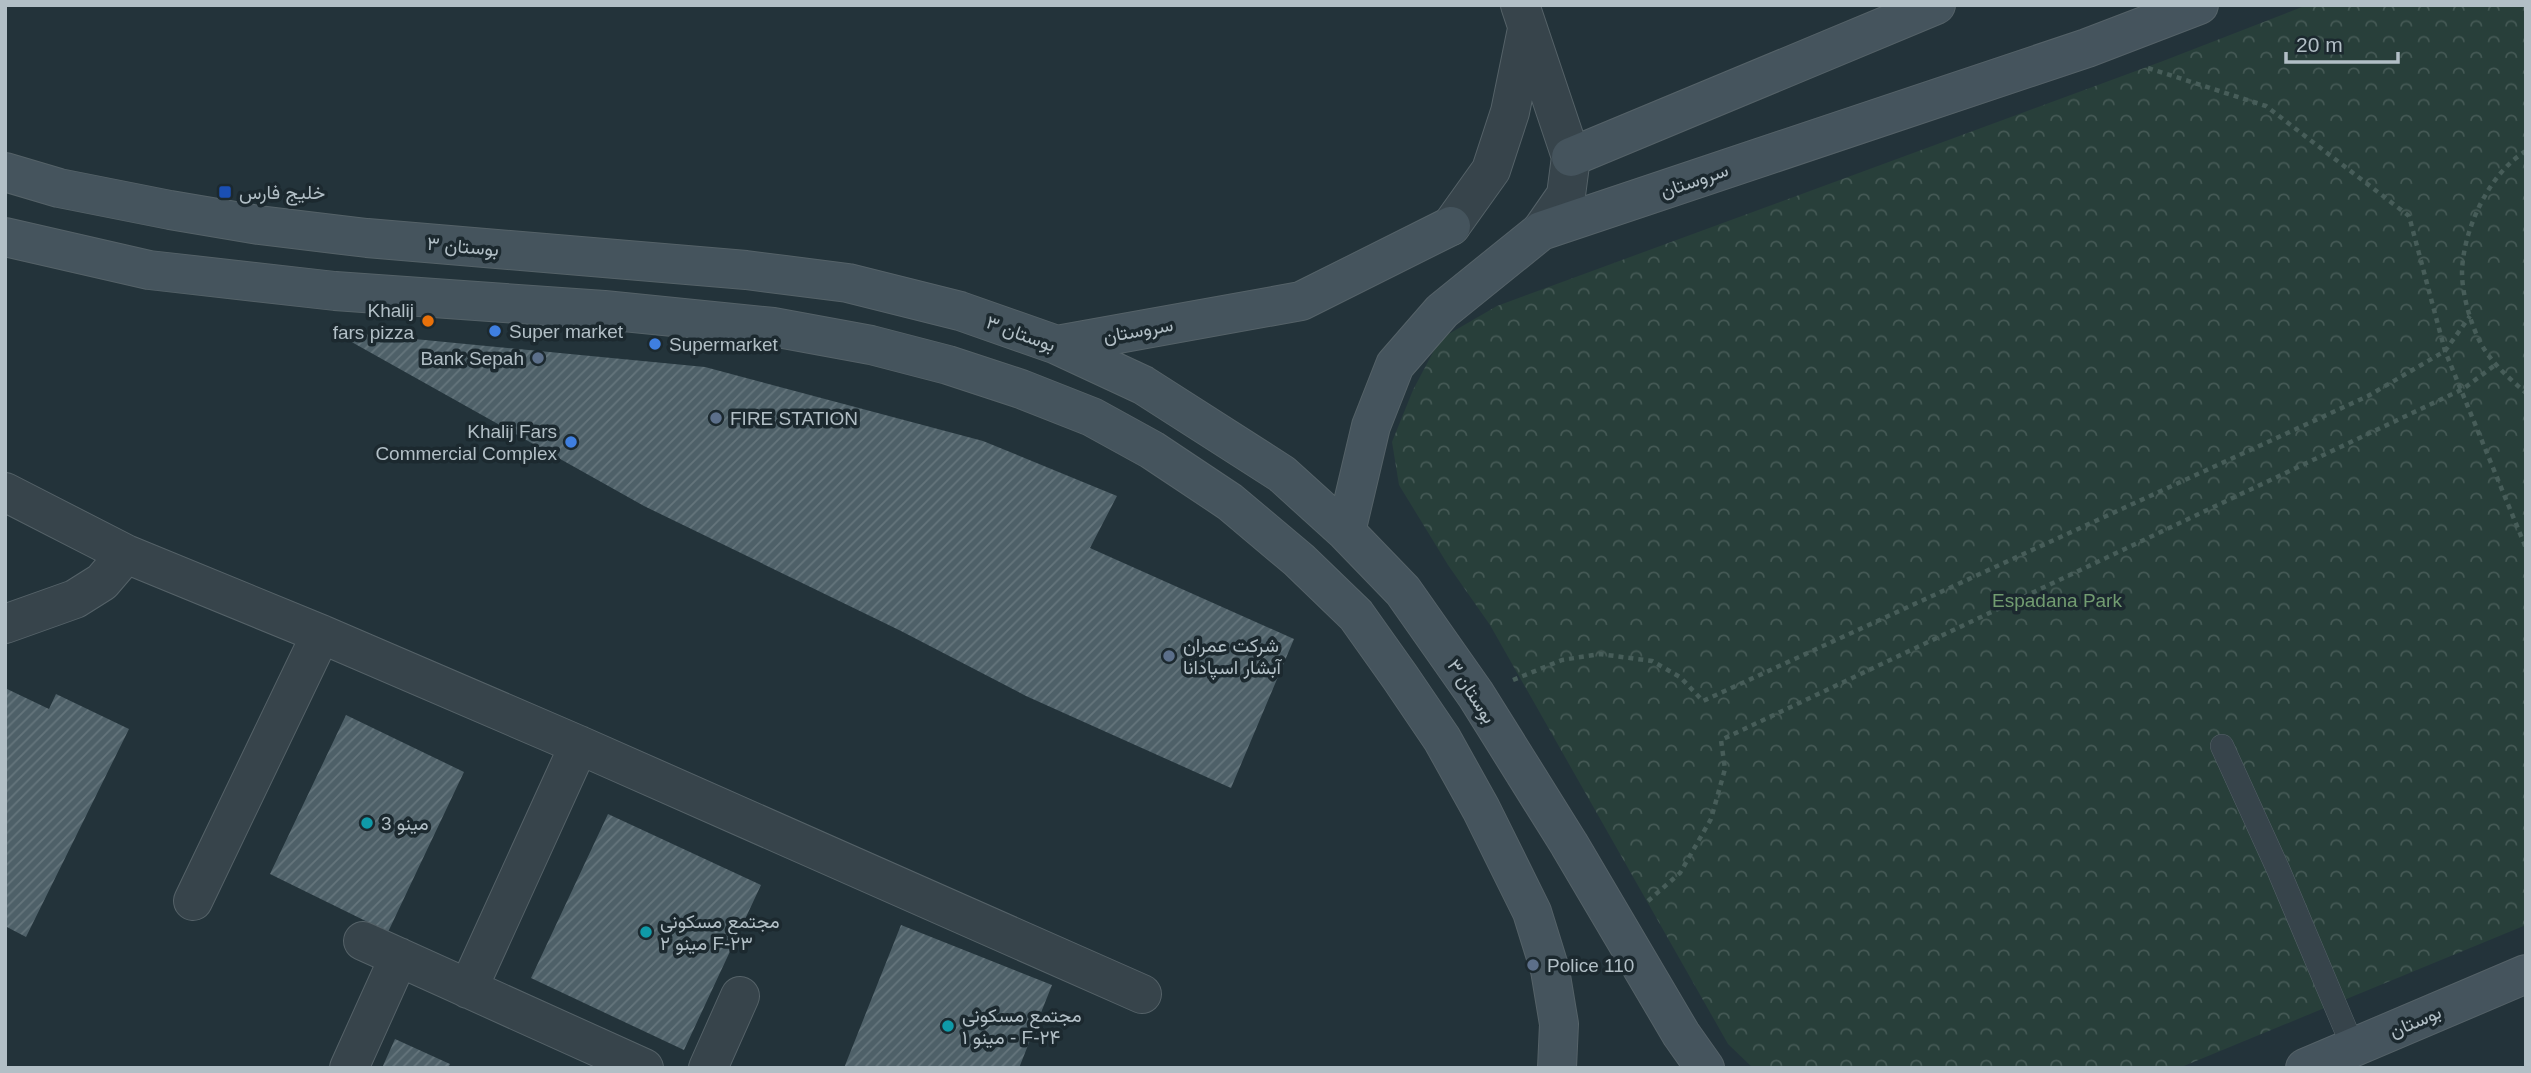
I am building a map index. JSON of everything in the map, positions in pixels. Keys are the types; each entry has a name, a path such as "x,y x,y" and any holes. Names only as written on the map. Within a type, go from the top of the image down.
{"street":[{"path":"1572,157 1936,5"},
{"name":"سروستان","path":"1346,532 1371,426 1395,365 1442,311 1541,231 2087,48 2199,5"},
{"path":"1524,16 1572,157 1566,195 1541,231"},
{"name":"سروستان","path":"1058,345 1301,301 1451,226 1491,170 1510,112 1524,16"},
{"name":"بوستان ۳","path":"5,172 60,188 259,225 367,238 746,270 848,283 960,311 1058,345 1143,385 1272,467 1346,532 1403,591 1476,695 1618,926 1677,1028 1706,1068"},
{"path":"5,237 149,270 428,298 688,317 773,327 871,345 948,365 1021,389 1091,417 1152,450 1230,502 1289,552 1356,615 1448,751 1481,809 1532,912 1550,970 1559,1024 1557,1068"},
{"path":"5,259 58,250"},
{"path":"5,492 126,554 579,745 1142,994"},
{"path":"5,624 75,598 102,582 126,554"},
{"path":"193,901 321,634"},
{"path":"468,989 579,745"},
{"path":"363,941 643,1068"},
{"path":"349,1068 399,957"},
{"name":"بوستان","path":"2305,1068 2526,974"},
{"path":"708,1068 740,996"},
{"path":"1677,1028 1685,1068"}],"lane":[{"path":"2222,746 2353,1047"}],"path":[{"path":"2087,48 2266,106 2409,216 2445,351 2463,389 2526,548"},
{"path":"2526,151 2518,155 2488,188 2470,228 2462,272 2469,316 2480,342 2495,365 2526,393"},
{"path":"1476,695 1562,660 1601,654 1652,661 1680,677 1703,701 2368,396 2445,351 2469,316"},
{"path":"1618,926 1680,873 1711,819 1725,769 1721,740 2463,389 2495,365"}],"green space":[{"name":"Espadana Park","path":"2307,5 2526,5 2526,925 2179,1068 1753,1068 1728,1044 1490,625 1448,565 1399,485 1392,442 1413,390 1440,339 1497,306 2163,61"}],"building":[{"path":"332,331 705,367 983,441 1117,496 1090,548 1294,639 1231,788 1026,696 901,631 644,506"},
{"path":"5,688 49,709 56,694 129,729 26,937 5,926"},
{"name":"مینو 3","path":"346,715 464,772 388,932 270,874"},
{"name":"مجتمع مسکونی مینو ۲ F-۲۳","path":"608,814 761,885 684,1050 531,978"},
{"name":"مجتمع مسکونی مینو ۱ - F-۲۴","path":"901,925 1052,985 1019,1068 844,1068"},
{"path":"395,1039 450,1064 448,1068 382,1068"}],"place":[{"name":"خلیج فارس","path":"225,192"},
{"name":"Khalij fars pizza","path":"428,321"},
{"name":"Super market","path":"495,331"},
{"name":"Supermarket","path":"655,344"},
{"name":"Bank Sepah","path":"538,358"},
{"name":"FIRE STATION","path":"716,418"},
{"name":"Khalij Fars Commercial Complex","path":"571,442"},
{"name":"شرکت عمران آبشار اسپادانا","path":"1169,656"},
{"name":"مینو 3","path":"367,823"},
{"name":"مجتمع مسکونی مینو ۲ F-۲۳","path":"646,932"},
{"name":"Police 110","path":"1533,965"},
{"name":"مجتمع مسکونی مینو ۱ - F-۲۴","path":"948,1026"}]}
